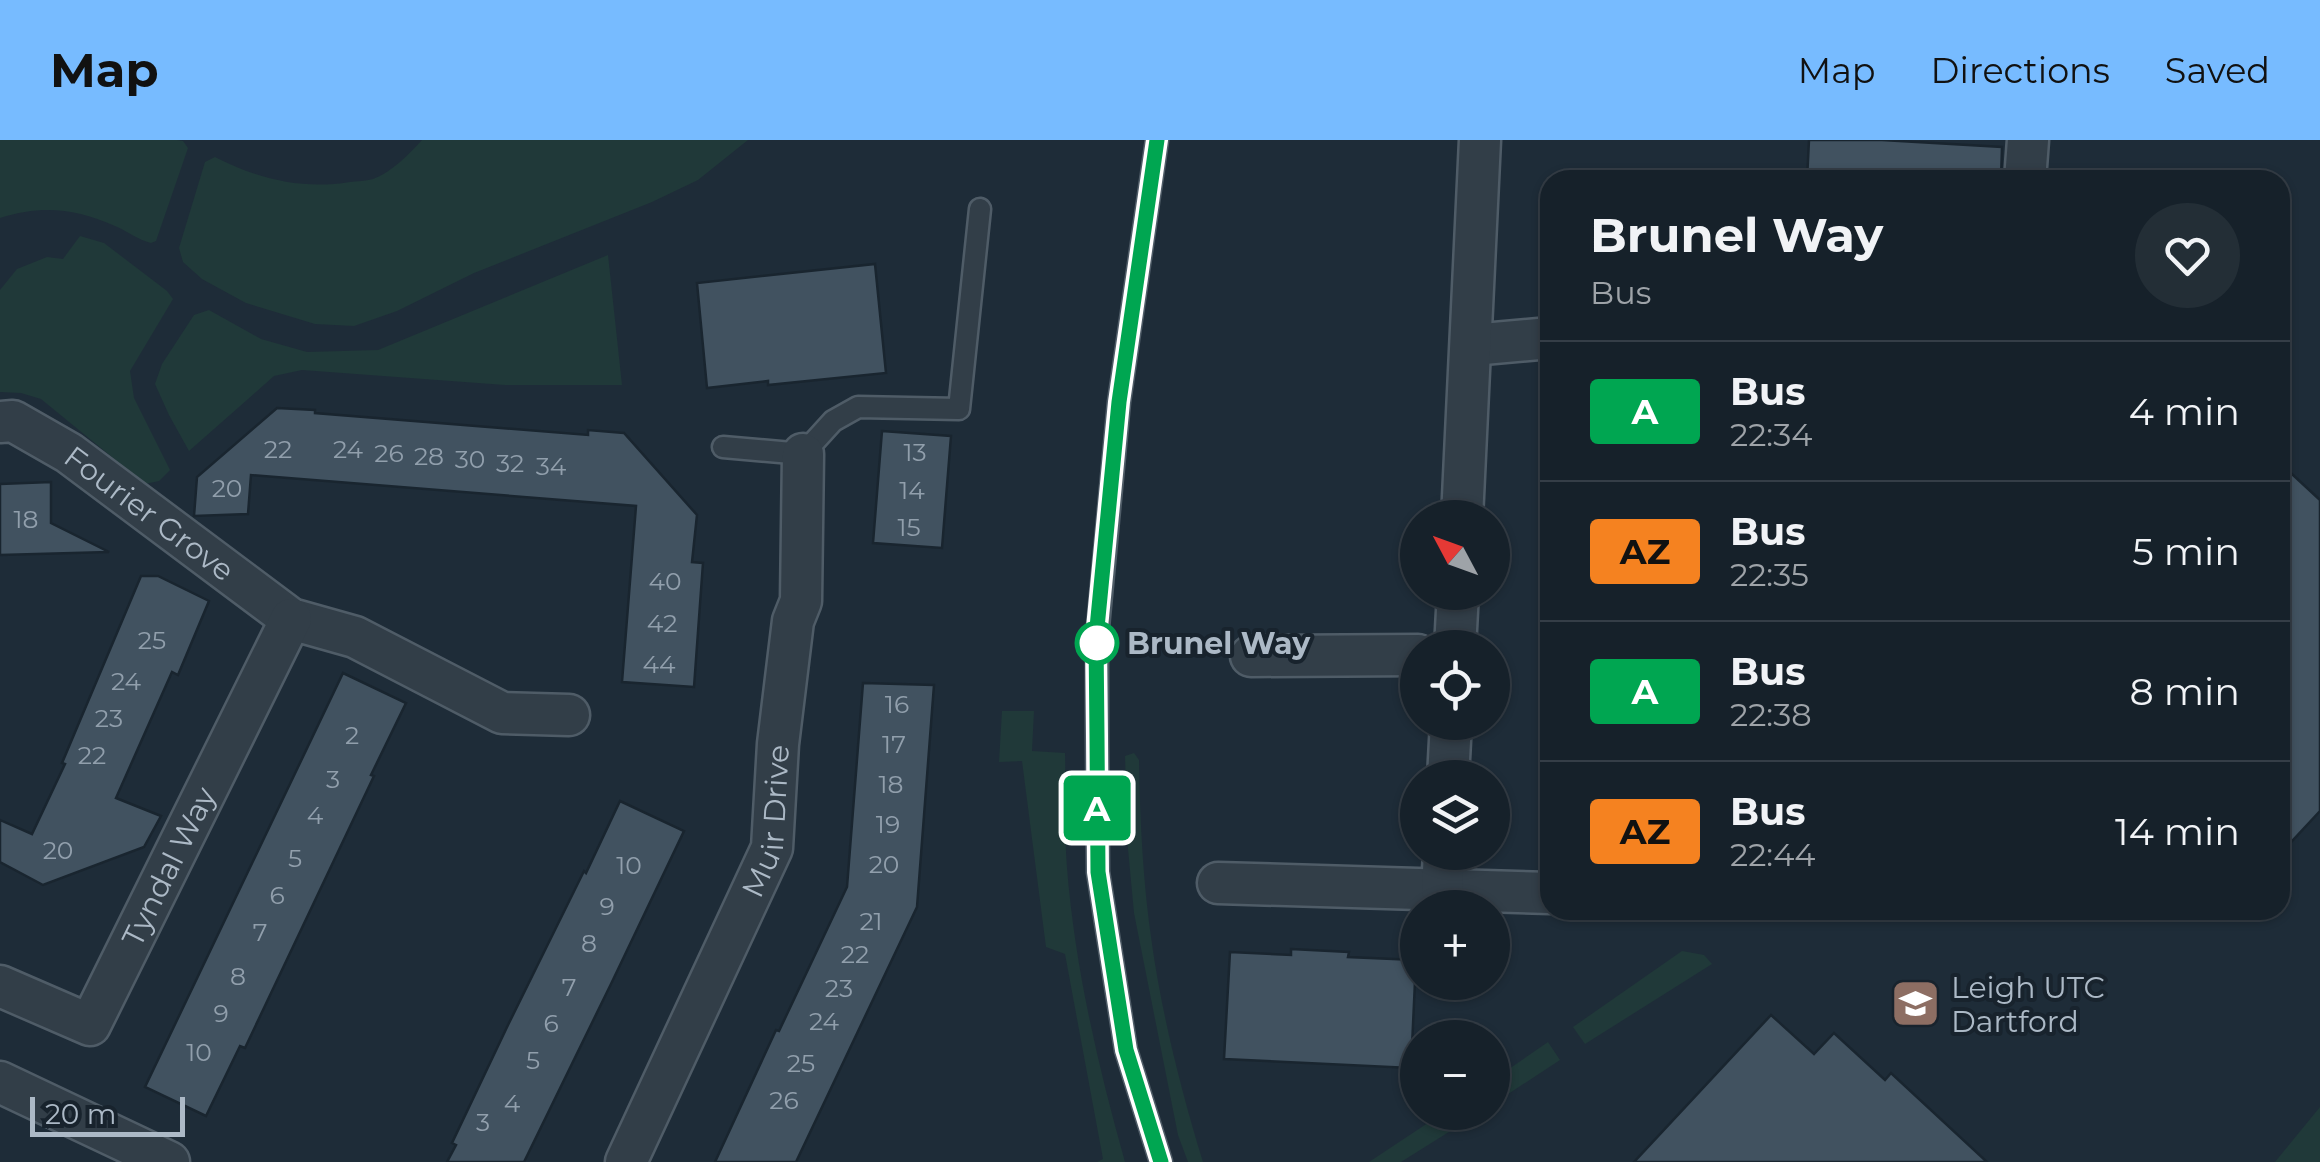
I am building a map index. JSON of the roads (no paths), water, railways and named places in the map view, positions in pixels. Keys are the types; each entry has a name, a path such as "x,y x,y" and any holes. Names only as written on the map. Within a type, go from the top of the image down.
{"street":[{"path":"1463,500 1480,140"},
{"path":"2026,170 2028,140"},
{"path":"1472,346 1540,339"},
{"name":"Fourier Grove","path":"0,422 12,421 69,454 290,620"},
{"name":"Muir Drive","path":"626,1162 772,848 778,744 793,621 800,601 803,454"},
{"path":"290,620 355,637 502,713 569,715"},
{"name":"Tyndal Way","path":"0,986 90,1024 290,620"},
{"path":"1251,656 1400,655"},
{"path":"1218,883 1442,871 1540,891"},
{"path":"0,1082 169,1162"}],"lane":[{"path":"1157,140 1119,402 1096,638 1098,872 1126,1050 1160,1162"},
{"path":"723,446 803,454 834,421 858,407 959,409 980,209"}],"place":[{"name":"Brunel Way","path":"1097,643"},
{"name":"Leigh UTC Dartford","path":"1916,1004"}]}
